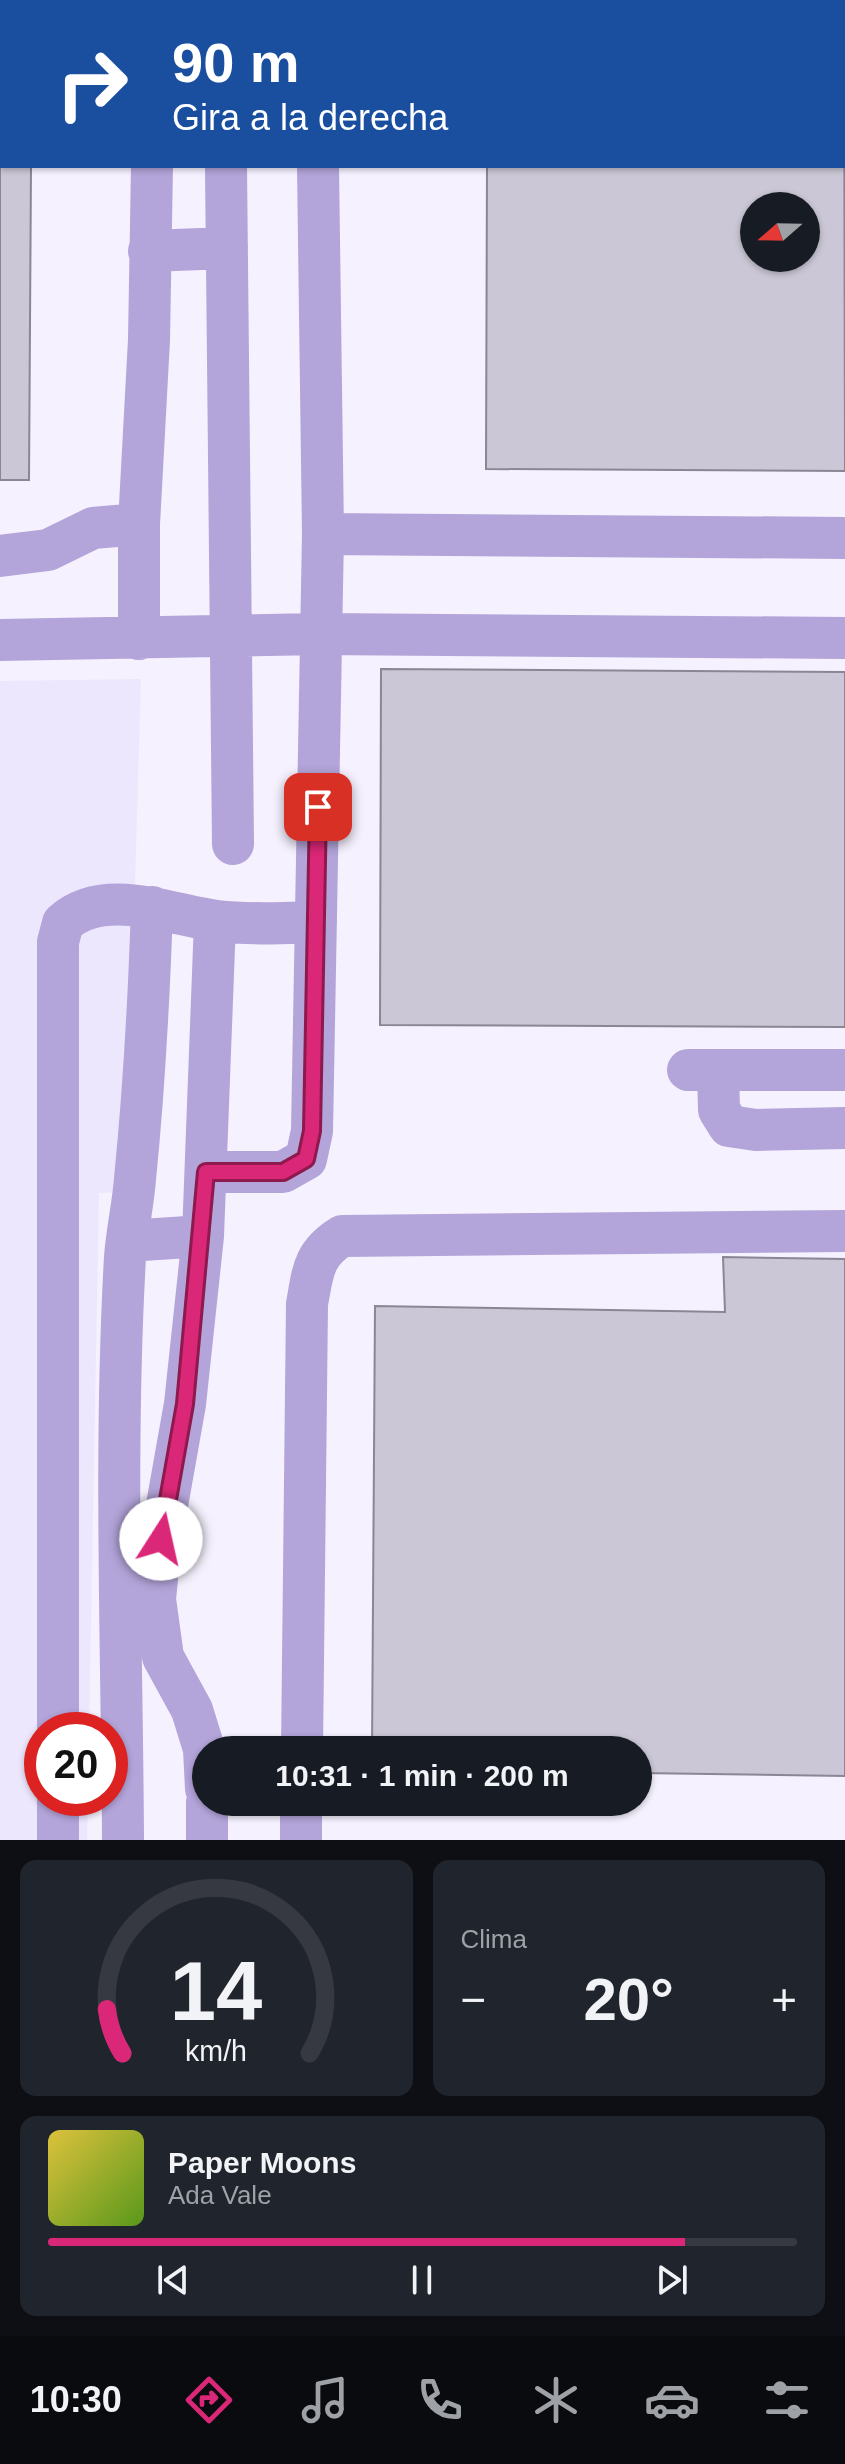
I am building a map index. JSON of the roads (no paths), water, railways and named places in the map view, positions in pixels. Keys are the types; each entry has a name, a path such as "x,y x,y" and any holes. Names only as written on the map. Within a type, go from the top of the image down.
{"street":[{"path":"139,639 139,524 149,340 152,168"},
{"path":"226,168 233,844"},
{"path":"206,1172 283,1172 306,1159 312,1131 323,534 318,168"},
{"path":"149,251 227,248"},
{"path":"0,556 48,550 93,528 139,524"},
{"path":"323,534 845,538"},
{"path":"0,640 320,634 845,638"},
{"path":"58,1712 58,942 63,923 89,907 152,907 215,921 316,922"},
{"path":"123,1840 137,1599 127,1241 148,1009 152,907"},
{"path":"200,1736 192,1710 163,1657 137,1599 161,1539 185,1404 203,1236 215,921"},
{"path":"845,1070 703,1070 729,1126 756,1130 845,1128"},
{"path":"302,1736 307,1304 313,1268 323,1248 342,1236 845,1231"},
{"path":"127,1241 203,1236"},
{"path":"58,1816 58,1840"},
{"path":"207,1816 207,1840"},
{"path":"301,1816 301,1840"}]}
